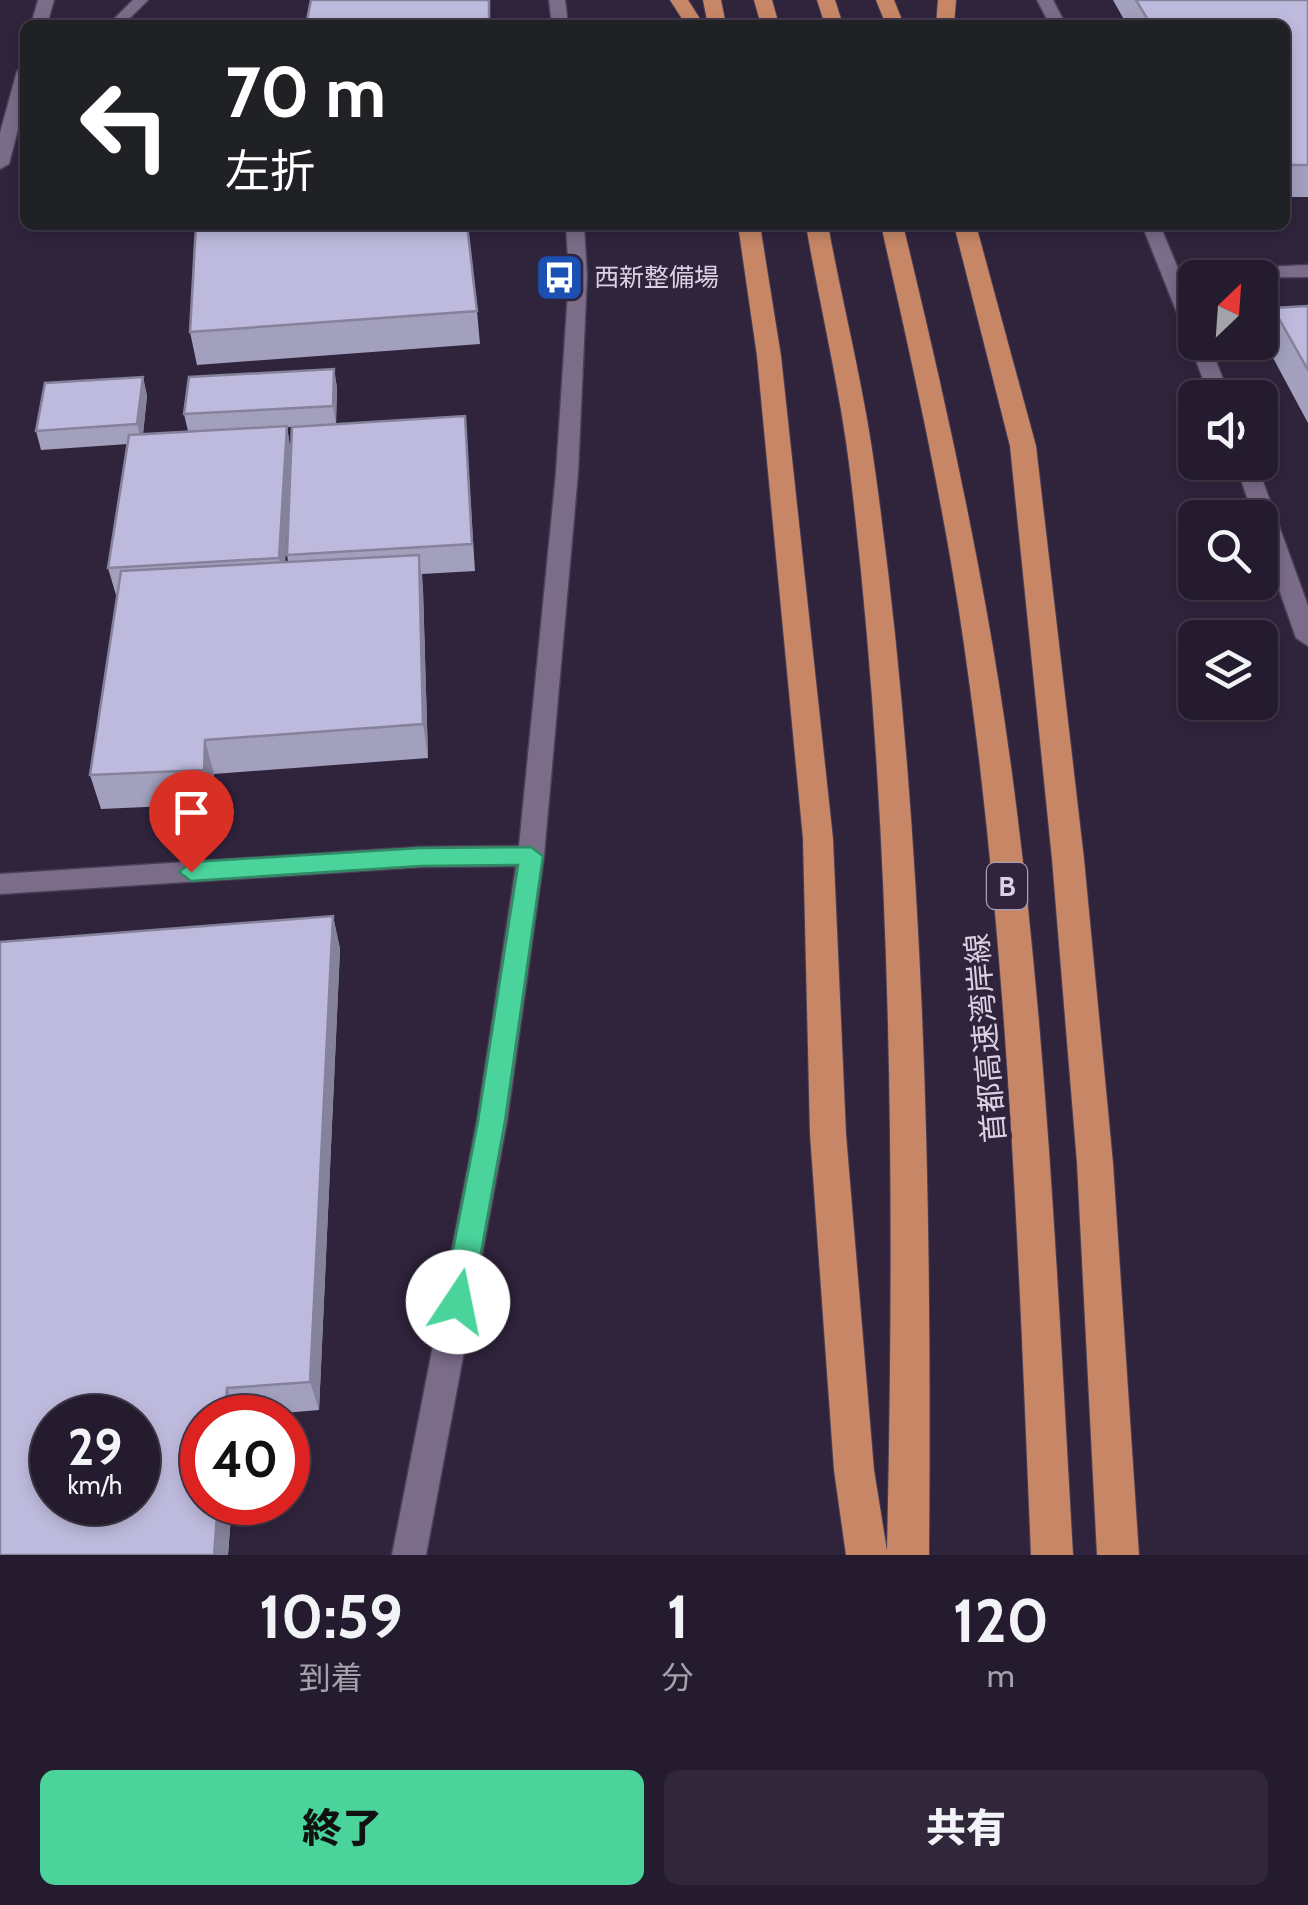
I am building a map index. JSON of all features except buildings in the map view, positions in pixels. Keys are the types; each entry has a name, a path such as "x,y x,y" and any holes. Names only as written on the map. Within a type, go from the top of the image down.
{"highway":[{"path":"751,230 769,356 818,839 828,1134 854,1470 867,1555"},
{"path":"818,230 866,496 896,842 906,1138 908,1555"},
{"name":"首都高速湾岸線","path":"893,230 923,356 973,611 1004,848 1032,1149 1052,1555"},
{"path":"965,230 1022,446 1068,859 1095,1163 1118,1555"}],"street":[{"path":"0,164 20,94"},
{"path":"409,1555 492,1121 531,856 567,473 578,276 576,230"},
{"path":"1153,230 1178,283"},
{"path":"1176,277 1308,271"},
{"path":"1251,480 1308,638"},
{"path":"0,884 420,857 531,856"}],"lane":[{"path":"119,20 141,0"}],"place":[{"name":"西新整備場","path":"559,277"}],"route":[{"path":"191,872 420,857 531,856 492,1121 458,1302"}]}
